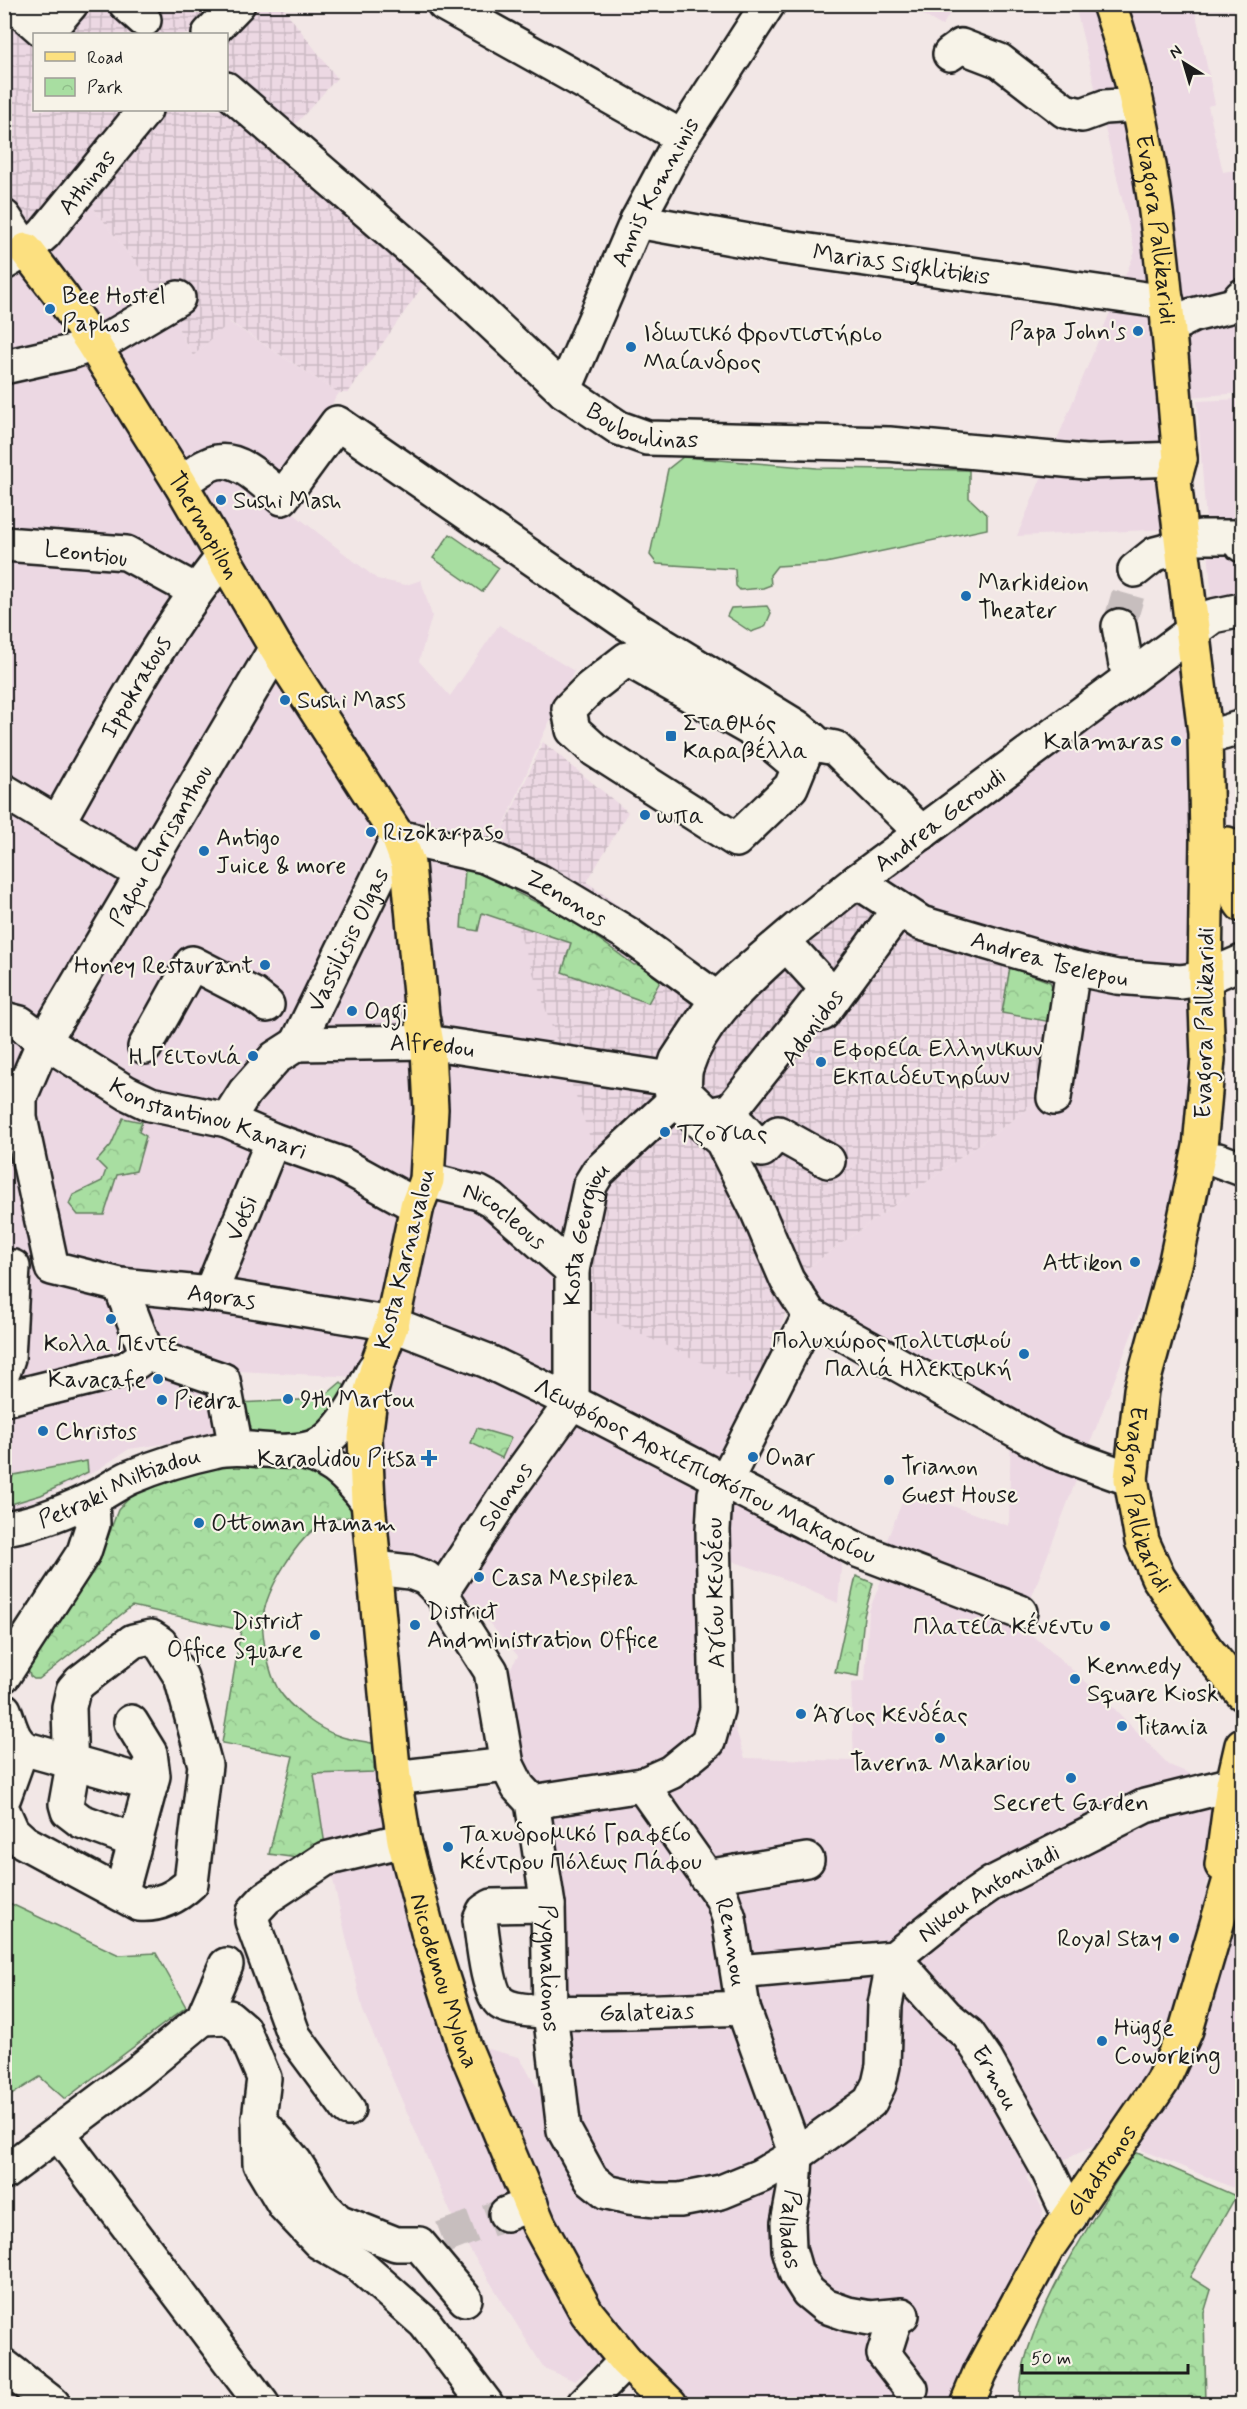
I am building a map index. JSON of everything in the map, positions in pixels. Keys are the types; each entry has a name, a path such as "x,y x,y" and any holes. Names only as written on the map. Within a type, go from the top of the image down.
{"main road":[{"name":"Evagora Pallikaridi","path":"1109,4 1121,39 1152,174 1180,459 1174,482 1191,542 1221,625 1233,730 1227,844 1231,1155 1171,1345 1154,1442 1154,1501 1166,1549 1178,1573 1242,1660"},
{"name":"Thermopilon","path":"15,257 62,297 180,483 276,648 398,837"},
{"name":"Evagora Pallikaridi","path":"1221,625 1205,733 1207,839 1228,959 1208,1059 1200,1147 1176,1262 1141,1390 1131,1479 1142,1541 1158,1577 1205,1648 1242,1693"},
{"name":"Kosta Karnavalou","path":"368,1502 365,1438 371,1391 392,1324 422,1193 431,1109 427,1042 422,1017 408,864 398,837"},
{"path":"1227,844 1238,898 1242,905"},
{"name":"Nicodemou Mylona","path":"368,1502 394,1778 404,1840 429,1936 518,2209 539,2225 587,2313 626,2361 670,2404"},
{"name":"Gladstonos","path":"1216,1927 1233,1784 1242,1745"},
{"name":"Gladstonos","path":"967,2404 980,2373 1048,2247 1162,2082 1186,2030 1242,1838"}],"street":[{"path":"13,4 46,33 71,4"},
{"path":"210,33 238,4"},
{"path":"444,4 682,137"},
{"name":"Annis Komninis","path":"564,391 637,221 682,137 768,4"},
{"path":"950,54 961,46 1000,61 1065,111 1082,116 1104,107 1136,105"},
{"name":"Bouboulinas","path":"228,91 440,274 564,391 619,428 647,438 889,444 1086,462 1180,459"},
{"name":"Athinas","path":"15,257 44,234 144,111"},
{"name":"Thermopilon","path":"4,217 15,257"},
{"name":"Marias Sigklitikis","path":"637,221 1167,315"},
{"path":"4,367 94,346 178,298"},
{"path":"1167,315 1193,315 1240,304"},
{"path":"180,483 216,462 231,462 247,470 282,498 337,423 625,622 797,727 809,750 907,843 899,909"},
{"path":"1135,570 1155,554 1191,542 1241,537 1242,545"},
{"name":"Leontiou","path":"4,544 126,553 196,591"},
{"name":"Ippokratous","path":"58,822 124,707 196,591 223,557"},
{"name":"Andrea Geroudi","path":"673,1089 677,1060 717,999 798,928 907,843 1130,677 1221,625"},
{"path":"1119,626 1130,677"},
{"name":"Pafou Chrisanthou","path":"52,1268 15,1136 20,1118 20,1097 44,1041 276,648"},
{"path":"627,659 761,735 809,750 791,787 736,840 595,750 579,737 570,724 569,709 590,688 627,659"},
{"path":"4,791 144,875"},
{"name":"Zenonos","path":"398,837 484,856 540,881 626,933 717,999"},
{"name":"Vassilisis Olgas","path":"297,1044 398,837"},
{"name":"Andrea Tselepou","path":"857,881 921,923 1073,968 1117,977 1181,982 1228,959"},
{"name":"Adonidos","path":"731,1126 899,909"},
{"path":"731,1126 827,989 786,944 730,997 700,1038 685,1070 684,1092 708,1115 731,1126 758,1210 787,1280 810,1315 1053,1451 1131,1479"},
{"path":"122,1089 192,963 254,995 267,1005"},
{"path":"1054,1098 1073,968"},
{"name":"Konstantinou Kanari","path":"4,1019 20,1023 44,1041 150,1104 227,1120 273,1140 422,1193"},
{"name":"Alfredou","path":"297,1044 427,1042 673,1089"},
{"path":"227,1120 245,1092 275,1058 297,1044"},
{"path":"673,1089 731,1126 762,1150 778,1133 828,1161"},
{"name":"Kosta Georgiou","path":"572,1402 572,1270 590,1185 598,1172 673,1089"},
{"name":"Votsi","path":"210,1294 273,1140"},
{"name":"Nicocleous","path":"422,1193 479,1193 492,1200 572,1270"},
{"path":"4,1267 13,1267 8,1358 4,1370"},
{"name":"Agoras","path":"52,1268 120,1285 210,1294 392,1324"},
{"path":"4,1399 126,1369 147,1354 120,1285"},
{"name":"Αγίου Κενδέου","path":"642,1785 671,1772 708,1742 717,1710 713,1530 715,1494 725,1482 810,1315"},
{"name":"Λεωφόρος Αρχιεπισκόπου Μακαρίου","path":"392,1324 485,1360 572,1402 860,1551 1020,1612"},
{"name":"Petraki Miltiadou","path":"147,1354 223,1380 236,1449"},
{"name":"Petraki Miltiadou","path":"4,1528 38,1520 92,1499 129,1478 163,1464 215,1450 289,1451 314,1447 328,1439 360,1397 379,1360"},
{"name":"Solonos","path":"441,1593 510,1488 572,1402"},
{"path":"289,1451 310,1453 326,1460 349,1479 368,1502"},
{"path":"4,1675 84,1552 93,1524 92,1499"},
{"name":"Pygmalionos","path":"375,1568 410,1572 426,1578 441,1593 491,1671 507,1765 518,1787 532,1802 548,1905 550,2012 564,2130 591,2179 607,2192 629,2198 680,2200 721,2192 760,2176 796,2155"},
{"path":"4,1814 12,1831 24,1842 139,1904 151,1905 179,1895 191,1883 205,1765 181,1677 160,1643 155,1639 143,1638 133,1641 80,1682 73,1690 69,1707 71,1776 66,1804 68,1811 81,1821 135,1841"},
{"path":"4,1710 13,1735 22,1747 151,1784"},
{"path":"121,1894 151,1784 153,1764 150,1753 131,1722"},
{"path":"4,1797 22,1747"},
{"path":"394,1778 507,1765"},
{"name":"Nikou Antoniadi","path":"738,1972 894,1958 955,1909 991,1884 1145,1806 1233,1784"},
{"path":"532,1802 642,1785"},
{"name":"Remnou","path":"642,1785 722,1898 729,1918 743,2008 796,2155"},
{"path":"348,2109 294,2036 252,1921 254,1911 266,1898 325,1858 404,1840"},
{"path":"706,1877 807,1860"},
{"name":"Galateias","path":"548,1905 492,1906 484,1911 480,1920 492,1986 500,2002 512,2009 550,2012 743,2008"},
{"name":"Pallados","path":"894,1958 885,2005 879,2084 870,2102 796,2155 794,2191 788,2223 789,2249 796,2273 808,2292 825,2306 848,2314 870,2318 899,2316 884,2354 911,2389"},
{"name":"Ermou","path":"894,1958 946,2016 968,2034 1046,2166 1070,2217"},
{"path":"4,2173 137,2073 203,2018 226,1965"},
{"path":"203,2018 229,2016 243,2029 247,2037 264,2079 259,2119 260,2164 285,2206 319,2242 359,2265 425,2323 486,2404"},
{"path":"259,2119 295,2162 323,2206 338,2221 396,2244 430,2241 465,2299"},
{"path":"58,2133 262,2404"},
{"path":"584,2404 626,2361"},
{"path":"4,2366 53,2404"}],"shaded area":[{"path":"4,5 281,5 337,78 278,144 431,274 348,393 339,393 230,322 193,356 161,296 83,194 34,241 5,196"},
{"path":"906,5 955,5 942,26"},
{"path":"1075,5 1194,5 1215,104 1208,106 1223,172 1242,169 1242,274 1209,304 1242,322 1242,393 1162,399 1173,529 1017,536 1135,252"},
{"path":"83,194 161,296 193,356 229,322 339,393 271,496 377,579 406,585 421,580 432,616 419,661 450,696 499,625 574,671 543,735 492,854 764,1391 734,1478 883,1550 907,1490 1009,1526 1011,1418 814,1305 795,1277 1065,1082 920,917 850,876 1180,658 1196,775 1195,1168 1021,1625 1101,1695 1169,1765 1223,1787 1204,1903 1187,1977 1153,2064 1101,2143 1026,2177 1043,2210 1040,2236 951,2404 687,2404 624,2341 575,2381 544,2368 460,2234 363,2011 325,1845 314,1774 374,1772 409,1788 424,1879 472,2045 519,2057 563,2129 502,1682 518,1656 456,1585 387,1553 374,1498 379,1378 218,1370 229,1434 129,1449 94,1472 19,1508 5,1509 4,196 34,241","holes":["843,1545 884,1573 869,1611 865,1681 851,1683 854,1761 745,1758 714,1662 729,1560 779,1577 838,1603"]},
{"path":"1242,399 1242,609 1213,616 1197,401"},
{"path":"543,742 628,812 587,882 717,980 850,876 920,917 1082,964 1065,1082 795,1277 764,1391 575,1304 604,1178 492,854"},
{"path":"1242,1884 1242,2178 1236,2189 1142,2150 1143,2138 1179,2071"}],"green space":[{"path":"683,457 817,468 969,470 969,498 987,515 987,529 826,563 777,566 770,575 771,585 740,590 736,586 735,569 657,564 650,555 668,469"},
{"path":"450,534 499,568 482,592 433,558"},
{"path":"767,606 771,613 765,627 751,632 727,616 731,608"},
{"path":"465,868 508,880 515,892 573,920 634,965 648,964 662,978 648,1003 562,972 571,943 482,913 478,931 461,928"},
{"path":"1010,967 1050,982 1056,995 1051,1022 1002,1013"},
{"path":"123,1118 142,1122 139,1132 146,1136 136,1171 117,1175 104,1215 78,1215 69,1204 73,1195 102,1181 106,1170 97,1161 111,1145"},
{"path":"341,1382 348,1390 314,1430 247,1440 237,1403 321,1399"},
{"path":"477,1428 511,1438 502,1458 471,1443"},
{"path":"241,1459 315,1463 344,1494 354,1517 331,1520 313,1530 294,1552 277,1579 265,1606 263,1618 264,1644 269,1664 283,1696 305,1717 331,1733 375,1744 374,1772 314,1774 325,1845 311,1844 312,1860 269,1854 293,1756 222,1743 241,1630 132,1606 39,1679 30,1676 28,1668 100,1558 118,1510 134,1493"},
{"path":"87,1461 88,1472 41,1495 11,1504 6,1485 14,1475"},
{"path":"856,1576 873,1583 864,1616 858,1676 835,1672"},
{"path":"5,1901 119,1955 156,1953 186,2007 65,2099 40,2077 5,2099"},
{"path":"1135,2152 1236,2196 1190,2277 1211,2290 1204,2313 1206,2404 1020,2404 1021,2376 1030,2344 1044,2310 1100,2207"}],"tunnel":[{"path":"1119,626 1135,570"},
{"path":"442,2238 506,2214"}],"place":[{"name":"Bee Hostel Paphos","path":"50,309"},
{"name":"Papa John's","path":"1138,331"},
{"name":"Ιδιωτικό Φροντιστήριο Μαίανδρος","path":"631,347"},
{"name":"Sushi Mash","path":"221,500"},
{"name":"Markideion Theater","path":"966,596"},
{"name":"Sushi Mass","path":"285,700"},
{"name":"Σταθμός Καραβέλλα","path":"671,736"},
{"name":"Kalamaras","path":"1176,741"},
{"name":"ωπα","path":"645,815"},
{"name":"Rizokarpaso","path":"371,832"},
{"name":"Antigo Juice & more","path":"204,851"},
{"name":"Honey Restaurant","path":"265,965"},
{"name":"Oggi","path":"352,1011"},
{"name":"Η Γειτονιά","path":"253,1056"},
{"name":"Εφορεία Ελληνικων Εκπαιδευτηρίων","path":"821,1062"},
{"name":"Τζογιας","path":"665,1132"},
{"name":"Attikon","path":"1135,1262"},
{"name":"Κολλα Πεντε","path":"111,1319"},
{"name":"Πολυχώρος πολιτισμού Παλιά Ηλεκτρική","path":"1024,1354"},
{"name":"Kavacafe","path":"158,1379"},
{"name":"9th Martou","path":"288,1399"},
{"name":"Piedra","path":"162,1400"},
{"name":"Christos","path":"43,1431"},
{"name":"Onar","path":"753,1457"},
{"name":"Karaolidou Pitsa","path":"429,1458"},
{"name":"Trianon Guest House","path":"889,1480"},
{"name":"Ottoman Hamam","path":"199,1523"},
{"name":"Casa Mespilea","path":"479,1577"},
{"name":"District Andministration Office","path":"415,1625"},
{"name":"Πλατεία Κένεντυ","path":"1105,1626"},
{"name":"District Office Square","path":"315,1635"},
{"name":"Kennedy Square Kiosk","path":"1075,1679"},
{"name":"Άγιος Κενδέας","path":"801,1714"},
{"name":"Titania","path":"1122,1726"},
{"name":"Taverna Makariou","path":"940,1738"},
{"name":"Secret Garden","path":"1071,1778"},
{"name":"Ταχυδρομικό Γραφείο Κέντρου Πόλεως Πάφου","path":"448,1847"},
{"name":"Royal Stay","path":"1174,1938"},
{"name":"Hügge Coworking","path":"1102,2041"}]}
